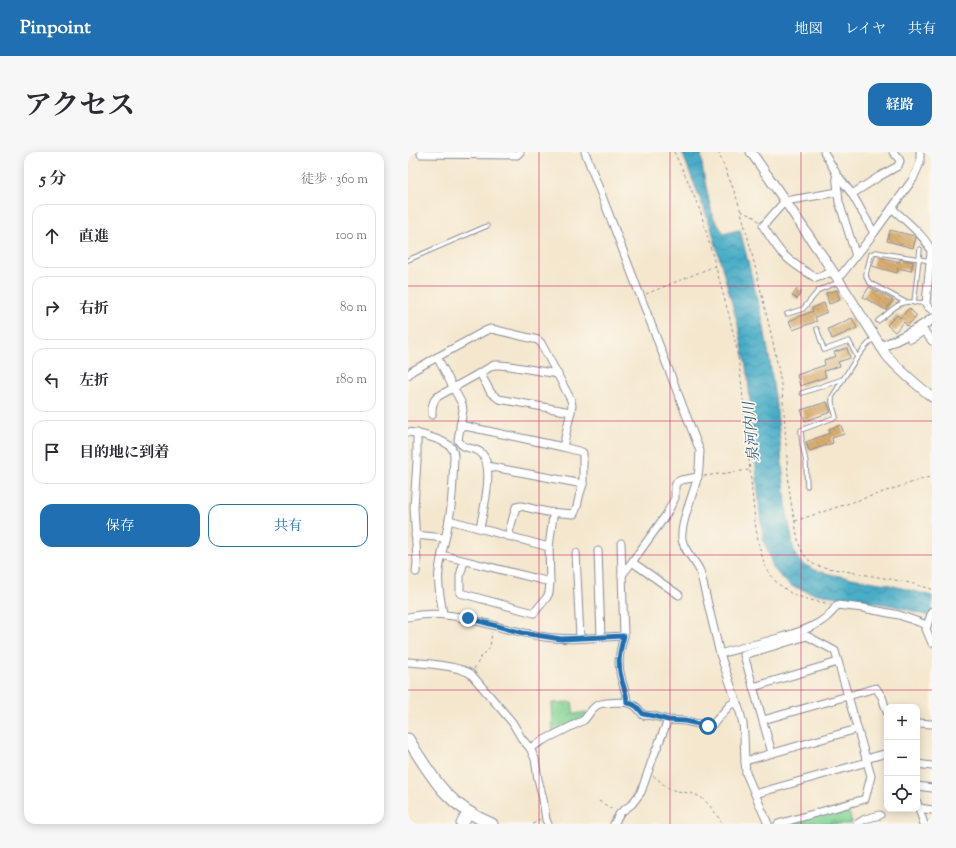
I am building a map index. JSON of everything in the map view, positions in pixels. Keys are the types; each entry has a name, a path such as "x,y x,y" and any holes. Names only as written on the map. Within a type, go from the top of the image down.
{"main road":[{"path":"408,739 433,778 444,792 468,813 492,824"},
{"path":"462,824 468,813"}],"street":[{"path":"421,152 421,154 517,155 520,152"},
{"path":"585,152 700,451 698,477 682,527 682,540 684,547 700,571 720,654 743,724 746,773 768,824"},
{"path":"751,152 887,356 896,367 932,397"},
{"path":"824,152 836,173 852,194 874,233"},
{"path":"852,194 898,166 900,161 893,152"},
{"path":"838,192 785,201 763,226 784,256 816,278 836,278 856,256 913,179 920,163 920,152"},
{"path":"836,173 839,202 856,256"},
{"path":"892,208 926,240 930,248 926,303 932,310"},
{"path":"881,347 925,325 932,319"},
{"path":"408,375 412,371 485,331 496,330 538,340 571,400 571,412 563,447"},
{"path":"908,334 911,339 924,331 932,340"},
{"path":"437,357 462,404 463,410 458,440 464,447 480,452 484,457 487,466 487,487 480,528"},
{"path":"432,415 434,400 437,397 494,365 558,374"},
{"path":"480,374 491,393 499,398 571,412"},
{"path":"460,425 563,447 582,452 583,454 582,484 574,514 547,512 521,506 516,507 508,536"},
{"path":"408,432 417,433 447,444 454,451 449,520 439,573 443,614"},
{"path":"416,572 417,562 415,535 411,507 417,461 417,433"},
{"path":"487,466 582,484"},
{"path":"622,575 666,515 675,498 675,486 677,482 698,477"},
{"path":"464,561 460,576 460,593 534,613 549,593 549,547 553,516 555,513"},
{"path":"449,520 549,547"},
{"path":"415,535 445,538"},
{"path":"621,543 624,636 618,657 619,669 627,697 627,703"},
{"path":"598,551 601,637"},
{"path":"576,552 580,638"},
{"path":"442,555 550,582"},
{"path":"632,562 679,595"},
{"path":"720,654 802,631 826,618 837,605 899,615 928,623"},
{"path":"932,611 926,628 932,643"},
{"path":"408,617 443,614 468,618 523,633 561,639 624,636"},
{"path":"772,753 744,655 807,636 835,651 871,776 866,799 778,824"},
{"path":"408,662 444,666 471,674 512,722 530,748 535,759 548,824"},
{"path":"753,687 838,662"},
{"path":"763,720 876,688 884,704"},
{"path":"530,748 584,720 594,706 600,704 631,703 636,705 643,714 668,720 685,721 708,726 713,724 730,705 736,701"},
{"path":"614,824 620,813 632,804 641,792 668,720"},
{"path":"920,723 932,724"},
{"path":"745,761 857,729"},
{"path":"755,794 866,761 884,754"},
{"path":"920,764 932,766"},
{"path":"920,786 932,788"},
{"path":"920,806 932,810"},
{"path":"920,811 924,824"},
{"path":"857,824 865,819 880,815"}],"lane":[{"path":"408,260 487,226"},
{"path":"914,302 920,249"},
{"path":"905,302 870,283 866,277 871,254 876,252 930,261"},
{"path":"787,314 803,308 819,290 836,278"},
{"path":"878,321 900,304 905,302 914,302 918,304 926,303"},
{"path":"817,329 824,350 849,341 857,357"},
{"path":"807,486 806,462 801,430 836,417 831,400 832,397 857,357 874,337"},
{"path":"802,393 843,379"}],"path":[{"path":"674,152 701,213 737,350 755,522 765,567 777,583 792,594 810,600 837,605"},
{"path":"718,152 728,174 741,211 767,315 782,392 790,499 800,547 810,562 817,566 906,582 932,589"},
{"path":"741,211 756,218 763,226"},
{"path":"640,297 715,266"},
{"path":"698,477 749,470"},
{"path":"795,521 932,476"},
{"path":"471,674 490,648 493,625"},
{"path":"647,774 656,777 667,787 674,790 697,795 712,808 722,824"},
{"path":"598,801 620,813"}],"green space":[{"path":"572,702 574,714 587,712 585,716 553,734 552,703"},
{"path":"847,806 852,822 851,824 786,824"}],"water":[{"path":"682,152 690,152 695,156 695,152 701,152 703,171 713,217 724,234 740,230 763,322 769,356 777,412 787,514 794,551 797,558 805,565 817,571 886,584 932,596 932,617 895,606 813,593 791,586 774,569 764,541 761,524 748,377 738,325 711,227"}],"building":[{"path":"890,230 914,236 916,238 913,248 887,241"},
{"path":"875,256 900,262 900,259 913,262 911,271 898,268 897,273 872,266"},
{"path":"869,287 893,300 886,310 863,297"},
{"path":"798,288 802,291 797,299 792,296"},
{"path":"837,290 840,300 829,304 826,293"},
{"path":"824,303 827,312 815,317 817,321 793,330 789,321 813,311 812,308"},
{"path":"909,308 917,316 907,326 904,322 895,332 887,325 897,315 900,318"},
{"path":"852,318 857,328 832,339 828,329"},
{"path":"847,348 850,358 838,362 840,366 824,371 826,377 800,386 797,375 825,365 824,360 836,356 834,352"},
{"path":"827,402 831,412 805,421 801,410"},
{"path":"841,425 844,434 832,438 833,443 809,451 806,442 830,433 829,429"}],"route":[{"path":"468,618 523,633 561,639 624,636 618,657 619,669 627,697 627,703 636,705 643,714 647,716 654,716 668,720 685,721 708,726"}],"water label":[{"name":"泉河内川","path":"751,432"}]}
